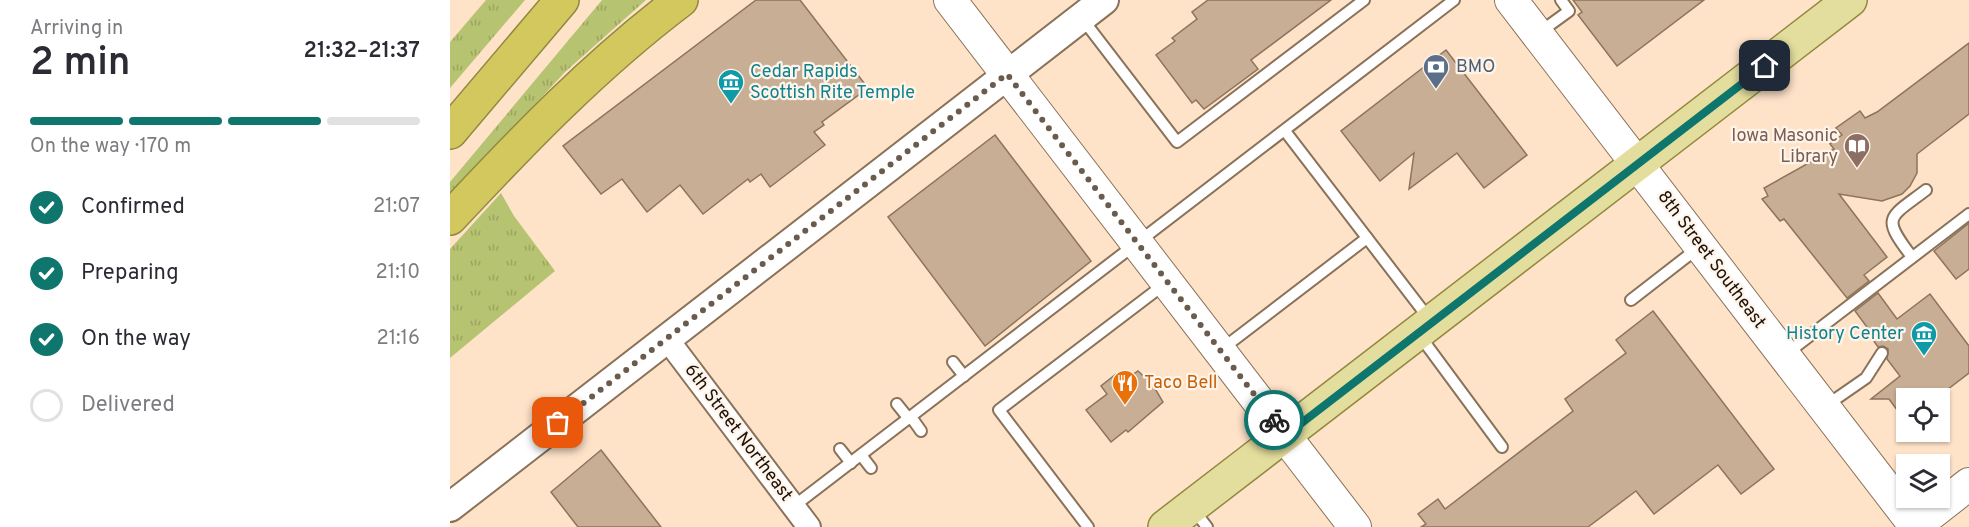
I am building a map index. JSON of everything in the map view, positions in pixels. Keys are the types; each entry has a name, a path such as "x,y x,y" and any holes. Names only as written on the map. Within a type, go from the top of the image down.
{"highway":[{"path":"450,132 562,0"},
{"path":"450,218 564,98 632,37 681,0"}],"main road":[{"path":"950,0 1286,435 1347,522"},
{"name":"8th Street Southeast","path":"1511,0 1639,164 1915,527"},
{"path":"1165,527 1199,517 1286,435 1639,164 1837,4"},
{"path":"1915,527 1969,484"}],"street":[{"path":"450,507 1104,0"},
{"name":"6th Street Northeast","path":"667,339 807,526"}],"lane":[{"path":"1081,17 1177,142 1365,0"},
{"path":"794,507 1454,0"},
{"path":"1538,34 1569,11 1561,0"},
{"path":"1285,131 1367,238 1502,447"},
{"path":"1912,257 1893,232 1891,221 1895,214 1926,190"},
{"path":"1785,356 1969,214"},
{"path":"1220,351 1367,238"},
{"path":"1631,300 1701,246"},
{"path":"1088,527 999,410 1167,282"},
{"path":"1824,407 1866,378 1882,353"},
{"path":"953,362 964,376"},
{"path":"897,404 921,431"},
{"path":"840,448 851,463"},
{"path":"861,455 871,468"}],"green space":[{"path":"486,0 525,0 450,88 450,42"},
{"path":"602,0 646,0 565,72 450,197 450,182"},
{"path":"501,193 514,216 555,271 450,358 450,249"}],"building":[{"name":"Cedar Rapids Scottish Rite Temple","path":"756,0 800,0 868,88 822,122 824,125 814,132 825,145 770,187 761,174 750,182 748,179 703,214 680,185 647,212 622,179 601,194 563,146"},
{"path":"1208,0 1331,0 1251,60 1258,69 1204,109 1196,100 1192,103 1156,55 1175,41 1172,38 1197,19 1192,12"},
{"path":"1573,0 1704,0 1617,66 1578,15 1582,12"},
{"name":"Iowa Masonic Library","path":"1969,43 1969,114 1917,154 1917,173 1910,186 1902,194 1882,201 1839,194 1887,257 1864,275 1869,281 1847,298 1784,219 1780,221 1762,199 1768,196 1764,188 1834,149 1830,144 1842,135 1836,128 1860,111 1865,118 1877,112"},
{"name":"BMO","path":"1446,50 1527,155 1484,188 1457,153 1409,189 1414,153 1380,181 1341,131"},
{"path":"995,135 1091,261 985,346 888,217"},
{"path":"1969,223 1969,269 1956,279 1934,251"},
{"path":"1878,293 1897,319 1930,294 1969,346 1969,373 1949,388 1896,388 1896,408 1889,399 1871,399 1900,376 1887,359 1888,349 1883,346 1878,347 1873,340 1875,338 1855,311"},
{"path":"1653,311 1774,469 1741,494 1718,465 1654,514 1636,491 1588,527 1421,527 1426,524 1418,514 1438,499 1445,509 1573,411 1565,399 1626,353 1616,340"},
{"name":"Taco Bell","path":"1138,371 1153,385 1163,402 1128,432 1126,430 1111,442 1086,410 1107,394 1101,386 1116,374 1122,382"},
{"path":"601,450 661,527 578,527 551,492"}],"way so far":[{"path":"558,423 1007,74 1274,420"}],"place":[{"name":"BMO","path":"1436,90"},
{"name":"Cedar Rapids Scottish Rite Temple","path":"731,105"},
{"name":"Iowa Masonic Library","path":"1857,169"},
{"name":"History Center","path":"1924,357"},
{"name":"Taco Bell","path":"1125,406"}],"route":[{"path":"1274,420 1286,435 1765,66"}]}
